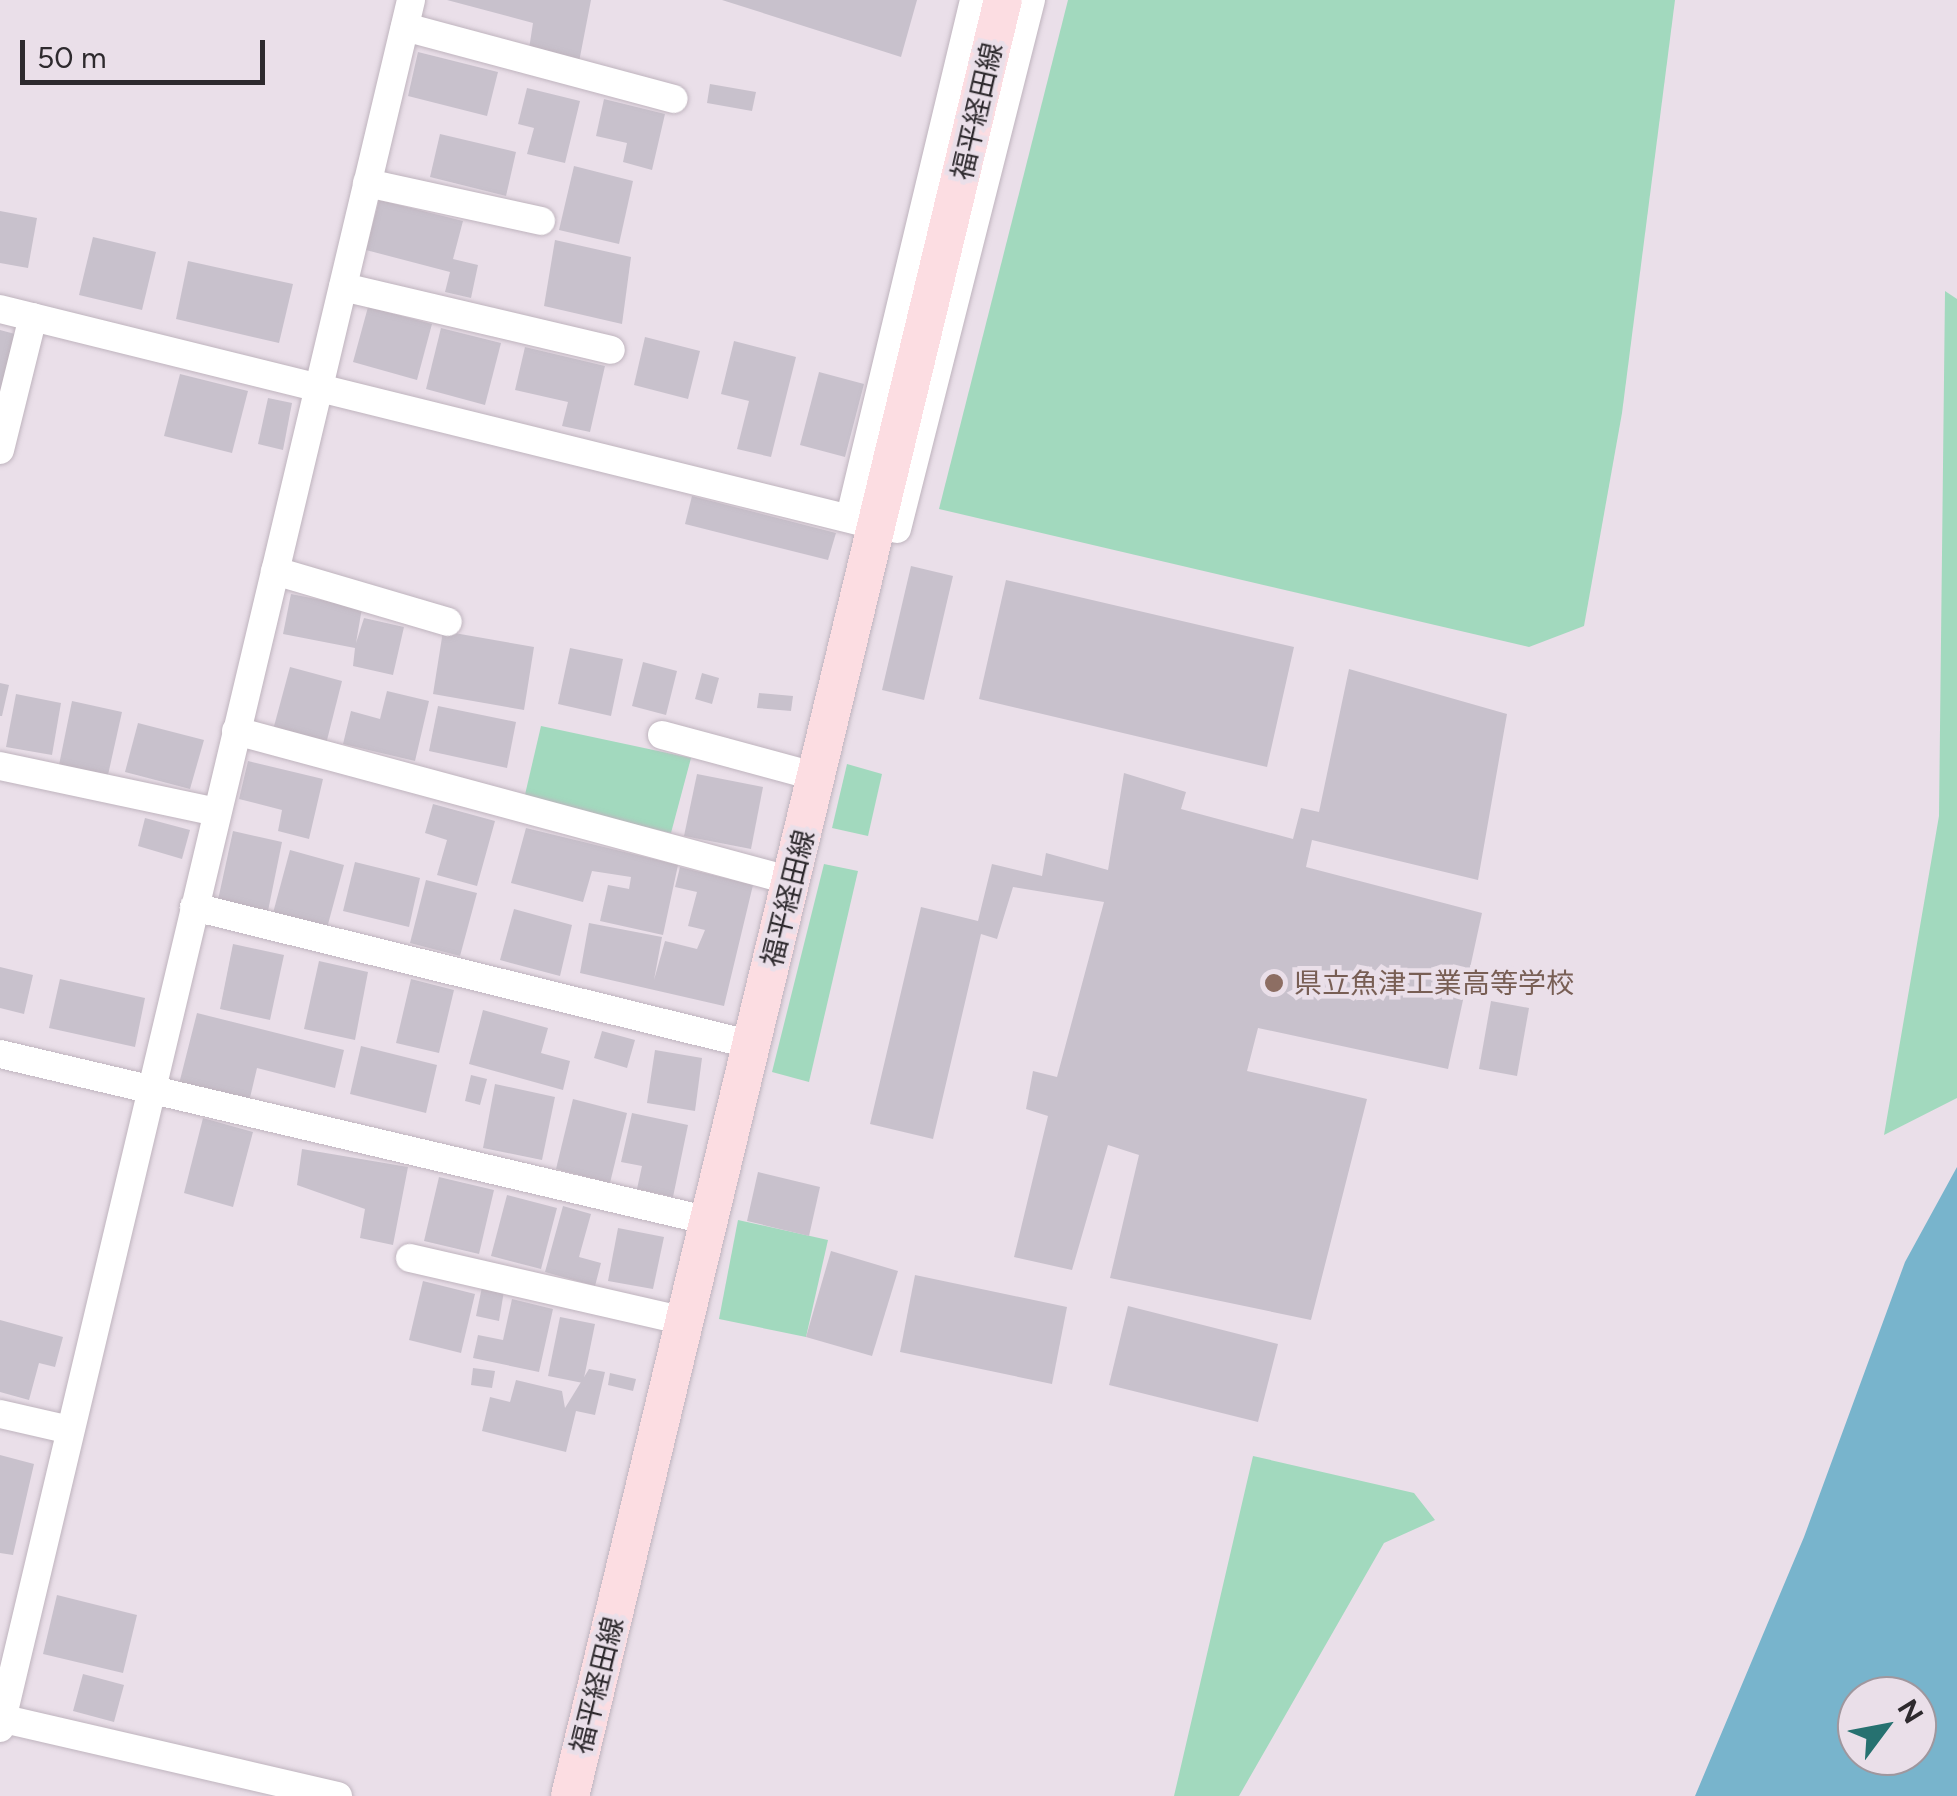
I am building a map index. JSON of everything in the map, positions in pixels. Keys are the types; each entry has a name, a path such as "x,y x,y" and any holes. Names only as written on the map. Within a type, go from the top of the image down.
{"main road":[{"name":"福平経田線","path":"570,1796 1003,0"}],"street":[{"path":"875,524 974,0"},
{"path":"875,524 1031,0"},
{"path":"338,1796 1,1722 408,14 673,99"},
{"path":"368,183 541,222"},
{"path":"343,287 611,350"},
{"path":"0,309 875,524"},
{"path":"0,450 33,317"},
{"path":"275,571 448,622"},
{"path":"236,732 792,881"},
{"path":"662,735 818,777"},
{"path":"0,766 217,812"},
{"path":"194,907 753,1045"},
{"path":"0,1054 710,1221"},
{"path":"410,1258 686,1322"},
{"path":"0,1414 70,1430"}],"green space":[{"path":"1068,0 1675,0 1622,413 1584,626 1529,647 939,509"},
{"path":"1945,291 1957,299 1957,1098 1884,1135 1939,816"},
{"path":"541,726 691,758 671,833 524,799"},
{"path":"847,764 882,774 868,836 832,828"},
{"path":"824,864 858,871 809,1082 772,1072"},
{"path":"738,1220 828,1240 806,1337 719,1319"},
{"path":"1253,1456 1414,1493 1435,1520 1384,1543 1239,1796 1174,1796"}],"water":[{"path":"1957,1167 1957,1796 1695,1796 1804,1537 1905,1262"}],"building":[{"path":"447,0 591,0 579,62 529,49 533,23"},
{"path":"722,0 917,0 901,57"},
{"path":"418,52 498,72 487,116 408,96"},
{"path":"710,84 756,92 752,111 707,103"},
{"path":"527,88 580,101 565,163 527,154 534,128 518,124"},
{"path":"604,99 665,114 652,170 623,162 627,143 596,136"},
{"path":"440,134 516,152 506,196 430,177"},
{"path":"574,166 633,181 619,244 559,230"},
{"path":"379,200 463,221 453,259 478,265 471,298 445,292 450,272 366,250"},
{"path":"0,211 37,218 28,268 0,263"},
{"path":"93,237 156,252 142,310 79,295"},
{"path":"555,240 631,257 622,324 544,306"},
{"path":"188,261 293,284 279,343 176,319"},
{"path":"368,307 432,324 417,380 353,362"},
{"path":"441,328 501,343 485,405 426,389"},
{"path":"0,330 15,334 0,405"},
{"path":"645,337 700,351 688,399 634,385"},
{"path":"734,341 796,357 771,457 737,449 749,401 721,394"},
{"path":"525,347 605,366 590,432 562,426 568,402 515,390"},
{"path":"819,372 864,384 845,457 800,445"},
{"path":"180,374 248,391 232,453 164,436"},
{"path":"268,398 292,403 283,450 258,444"},
{"path":"692,496 836,533 828,560 685,524"},
{"path":"911,566 953,576 924,700 882,690"},
{"path":"1006,580 1294,647 1267,767 979,699"},
{"path":"291,594 362,608 356,643 364,618 404,627 393,675 353,666 355,648 283,634"},
{"path":"443,631 534,647 524,710 433,694"},
{"path":"570,648 623,659 611,716 558,704"},
{"path":"643,662 677,671 666,715 632,706"},
{"path":"290,667 342,681 326,744 273,730"},
{"path":"1349,669 1507,714 1478,880 1312,840 1306,867 1482,913 1448,1069 1258,1028 1247,1071 1367,1099 1311,1320 1110,1278 1139,1155 1108,1145 1072,1270 1014,1257 1048,1116 1026,1109 1033,1071 1057,1077 1104,902 1013,887 997,939 981,934 933,1139 870,1124 921,907 978,921 992,864 1042,876 1046,853 1108,870 1124,773 1186,792 1181,809 1293,839 1301,808 1319,812"},
{"path":"702,673 719,678 712,704 695,699"},
{"path":"0,683 9,685 2,716 0,716"},
{"path":"387,691 429,701 415,761 343,744 351,711 380,719"},
{"path":"759,693 793,696 791,711 757,708"},
{"path":"16,694 61,703 52,755 6,747"},
{"path":"72,701 122,712 108,775 59,765"},
{"path":"438,706 516,722 507,768 429,751"},
{"path":"138,723 204,740 190,789 125,772"},
{"path":"248,761 323,779 309,839 278,831 282,810 239,799"},
{"path":"697,774 763,787 751,849 684,836"},
{"path":"433,804 495,821 477,886 437,875 447,840 425,833"},
{"path":"145,818 190,830 182,859 138,846"},
{"path":"526,828 678,865 663,935 600,921 608,885 629,889 631,877 592,871 583,902 511,883"},
{"path":"233,831 282,842 268,911 218,900"},
{"path":"290,850 344,865 327,928 273,913"},
{"path":"355,862 420,878 409,927 343,911"},
{"path":"680,867 753,885 724,1006 580,973 589,923 662,937 654,980 665,941 697,949 705,930 688,926 697,892 675,887"},
{"path":"426,880 477,893 460,956 410,943"},
{"path":"514,909 572,925 560,976 500,960"},
{"path":"233,944 284,955 270,1020 220,1009"},
{"path":"319,961 368,972 355,1040 304,1029"},
{"path":"0,967 33,975 24,1014 0,1008"},
{"path":"60,979 145,998 135,1047 49,1028"},
{"path":"411,979 454,990 439,1053 396,1043"},
{"path":"1491,1001 1529,1008 1517,1076 1479,1069"},
{"path":"483,1010 548,1028 541,1053 570,1061 563,1090 469,1064"},
{"path":"197,1013 344,1050 335,1088 257,1068 249,1102 179,1084"},
{"path":"602,1031 635,1040 627,1068 594,1058"},
{"path":"361,1046 437,1065 426,1113 350,1094"},
{"path":"655,1050 702,1058 695,1111 647,1103"},
{"path":"471,1075 487,1079 480,1105 465,1101"},
{"path":"495,1084 555,1097 542,1160 483,1148"},
{"path":"573,1099 627,1113 610,1183 556,1169"},
{"path":"632,1113 688,1125 673,1197 637,1189 642,1166 621,1162"},
{"path":"203,1118 253,1132 233,1207 184,1193"},
{"path":"302,1149 408,1167 393,1245 360,1238 365,1209 297,1185"},
{"path":"758,1172 820,1187 809,1236 747,1221"},
{"path":"439,1177 494,1190 479,1254 424,1241"},
{"path":"507,1195 557,1208 541,1269 491,1256"},
{"path":"563,1206 591,1214 579,1257 601,1263 595,1286 545,1272"},
{"path":"618,1228 664,1237 653,1289 608,1281"},
{"path":"831,1251 898,1271 872,1356 806,1337"},
{"path":"915,1275 1067,1307 1052,1384 900,1352"},
{"path":"423,1281 475,1294 461,1353 409,1340"},
{"path":"482,1287 504,1291 499,1321 476,1316"},
{"path":"512,1299 553,1309 539,1372 473,1358 478,1335 503,1340"},
{"path":"1128,1306 1278,1344 1258,1422 1109,1385"},
{"path":"560,1317 595,1324 583,1383 548,1376"},
{"path":"0,1320 63,1337 55,1367 39,1363 29,1400 0,1392"},
{"path":"473,1368 495,1371 492,1388 471,1385"},
{"path":"589,1369 605,1372 595,1415 576,1411 566,1452 482,1431 490,1397 510,1402 516,1380 562,1391 565,1408"},
{"path":"610,1373 636,1379 633,1391 608,1385"},
{"path":"0,1455 34,1464 13,1555 0,1553"},
{"path":"57,1595 137,1615 123,1673 43,1654"},
{"path":"83,1674 124,1685 114,1722 73,1711"}],"place":[{"name":"県立魚津工業高等学校","path":"1274,983"}]}
